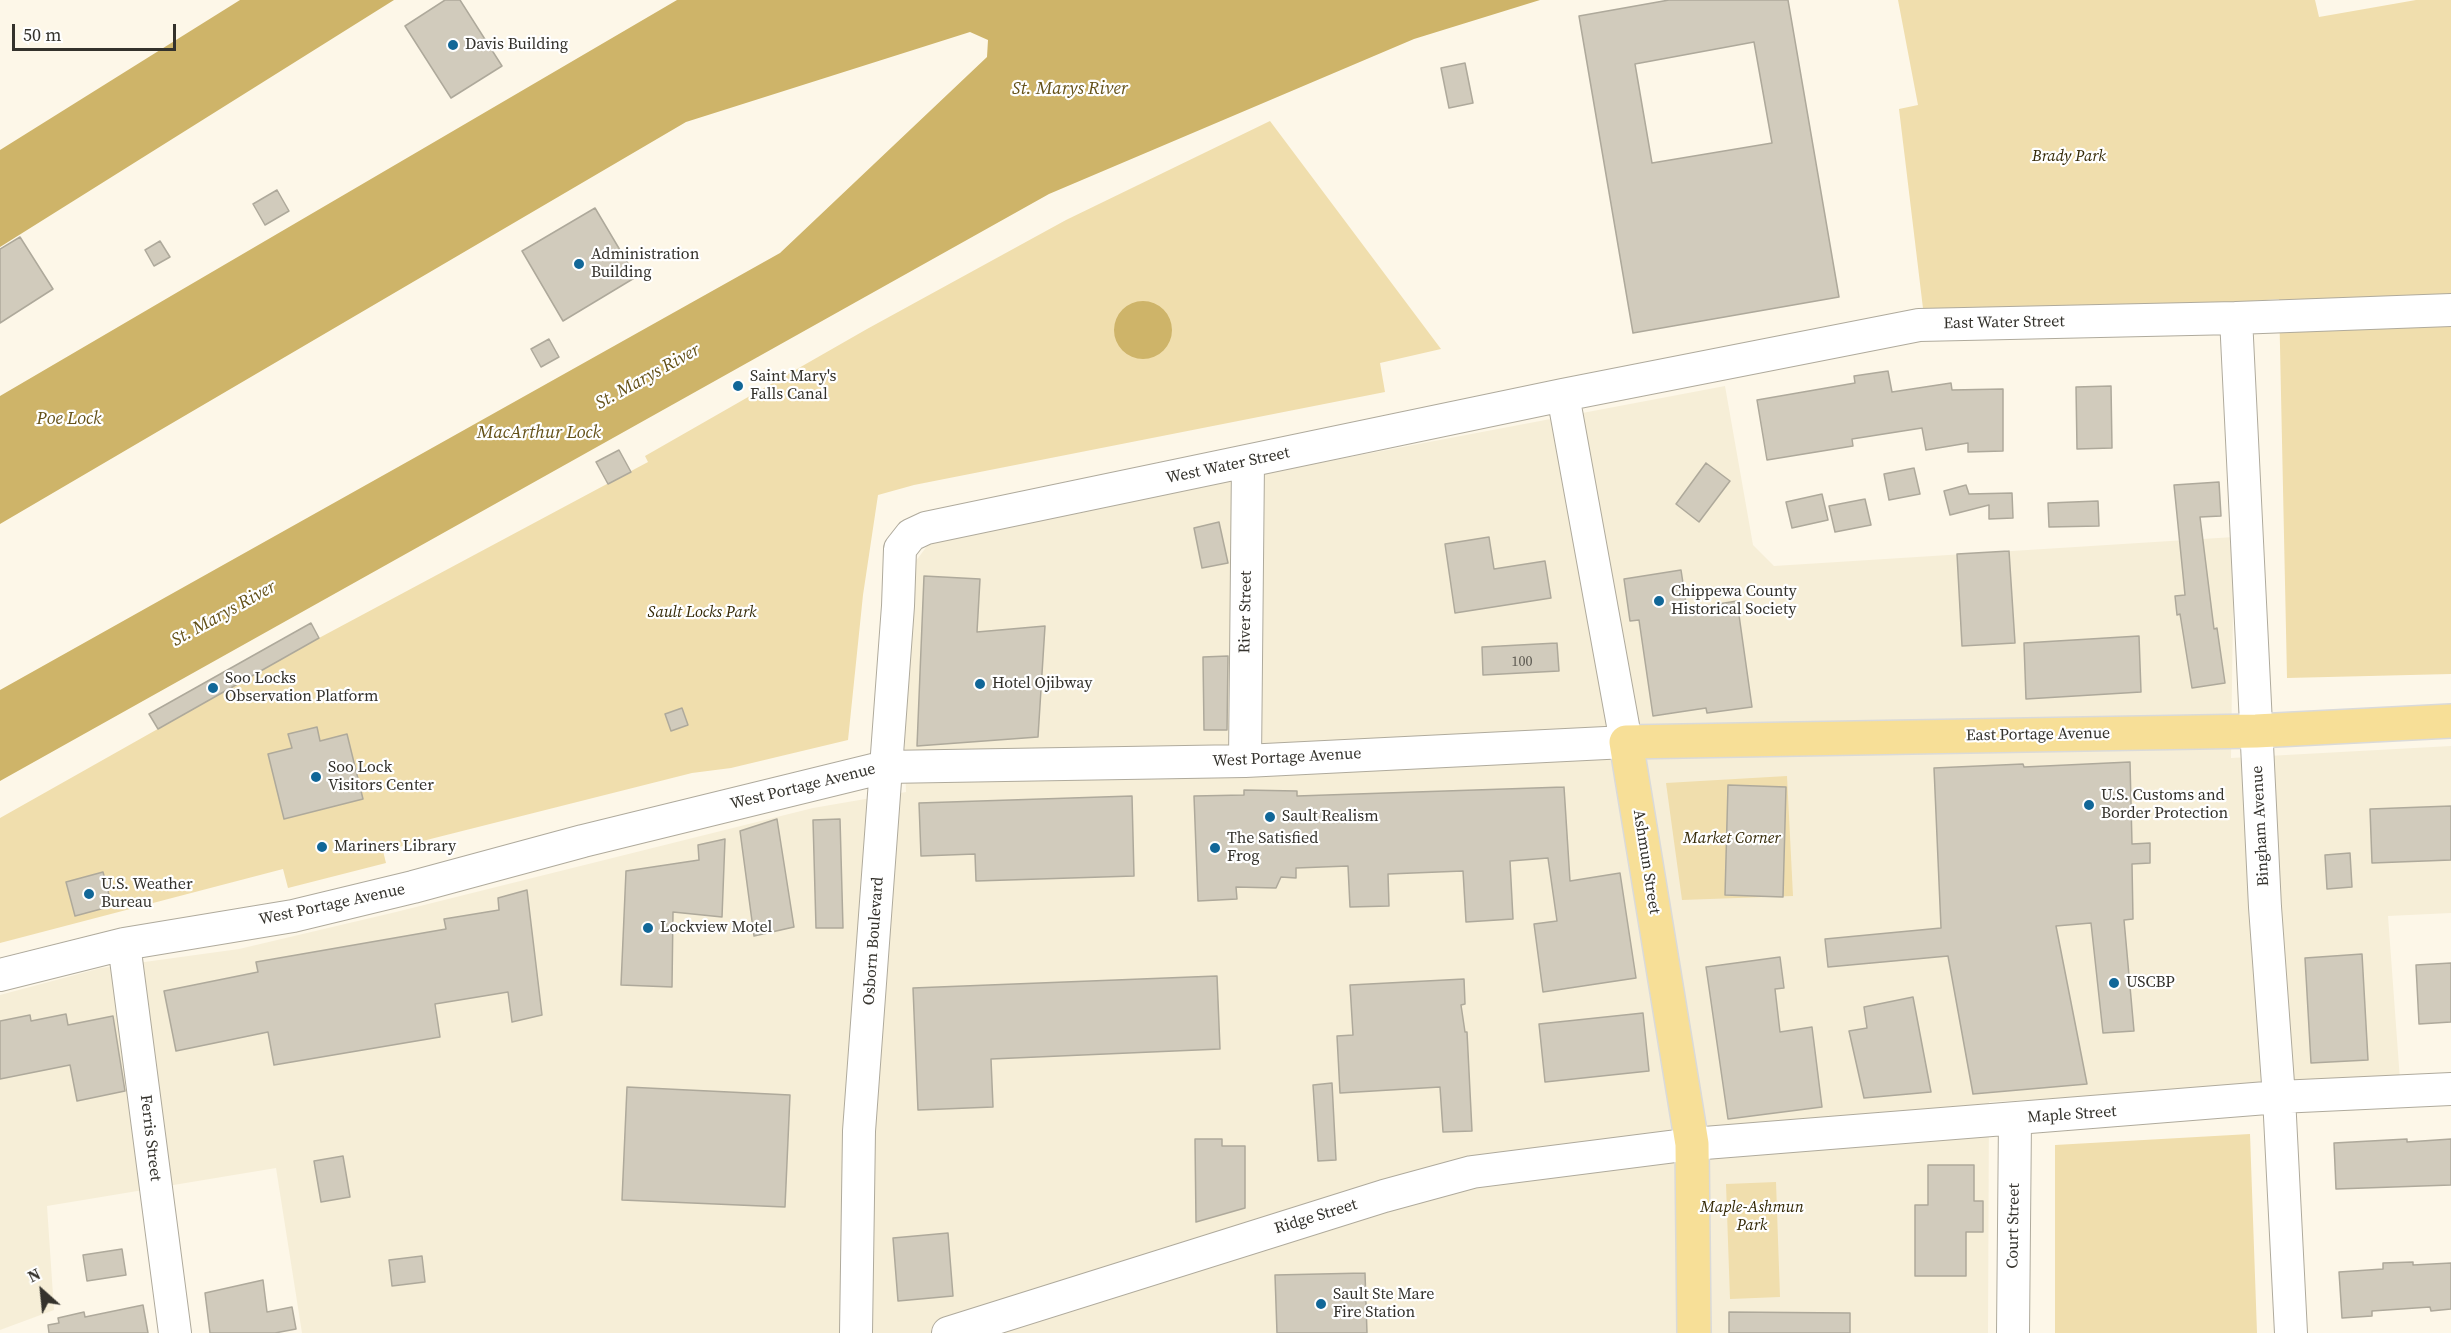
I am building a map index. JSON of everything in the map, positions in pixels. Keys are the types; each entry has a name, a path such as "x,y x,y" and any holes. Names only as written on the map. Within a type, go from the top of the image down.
{"main road":[{"name":"East Portage Avenue","path":"1626,742 2256,731 2451,721"},
{"name":"Ashmun Street","path":"1626,742 1692,1144 1694,1333"}],"street":[{"name":"East Water Street","path":"1563,395 1919,325 2236,318 2451,310"},
{"name":"Bingham Avenue","path":"2236,318 2265,907 2291,1333"},
{"name":"West Water Street","path":"900,549 911,535 926,528 1563,395"},
{"name":"Ashmun Street","path":"1563,395 1626,742"},
{"name":"River Street","path":"1245,761 1248,462"},
{"name":"Osborn Boulevard","path":"856,1333 859,1131 898,606 900,549"},
{"name":"West Portage Avenue","path":"0,975 124,944 293,916 885,766 1245,761 1626,742"},
{"name":"Ferris Street","path":"124,944 175,1333"},
{"name":"Maple Street","path":"1692,1144 2278,1097 2451,1089"},
{"name":"Court Street","path":"2013,1333 2015,1119"},
{"name":"Ridge Street","path":"948,1333 1384,1196 1472,1172 1692,1144"}],"shaded area":[{"path":"1725,386 1753,545 1774,566 2234,537 2231,758 2451,746 2451,913 2388,916 2400,1080 1989,1102 1988,1333 302,1333 276,1168 47,1206 54,1310 0,1330 0,995 101,968 239,949 813,808 906,792 904,734 913,565 927,546 959,531"}],"green space":[{"name":"Brady Park","path":"1898,0 2315,0 2319,17 2416,0 2451,0 2451,674 2287,678 2279,299 1925,325 1899,109 1918,105"},
{"name":"Sault Locks Park","path":"1270,121 1441,349 1380,363 1385,392 914,485 878,495 863,595 848,740 731,768 692,773 383,851 386,863 288,888 283,869 0,943 0,818 319,638 648,462 645,456 867,329 1066,220"},
{"name":"Market Corner","path":"1787,776 1793,896 1682,900 1666,783"},
{"path":"2250,1134 2257,1333 2055,1333 2055,1145"},
{"name":"Maple-Ashmun Park","path":"1776,1182 1780,1297 1730,1299 1726,1184"}],"water":[{"path":"240,0 394,0 0,247 0,150"},
{"name":"St. Marys River","path":"677,0 1540,0 1414,39 1049,194 0,781 0,690 780,253 987,57 988,40 970,32 686,122 0,524 0,396"},
{"path":"1143,301 1154,303 1167,314 1172,330 1170,341 1159,354 1143,359 1132,357 1119,346 1114,330 1116,319 1127,306"}],"building":[{"name":"Davis Building","path":"445,0 460,0 502,66 451,98 405,26"},
{"path":"1669,0 1788,0 1839,297 1633,333 1579,16","holes":["1754,42 1772,143 1652,163 1635,64"]},
{"path":"1465,63 1473,103 1449,108 1441,68"},
{"path":"277,190 289,211 265,225 253,204"},
{"name":"Administration Building","path":"595,208 636,277 563,321 522,251"},
{"path":"20,237 53,289 0,323 0,249"},
{"path":"160,241 170,257 154,266 145,250"},
{"path":"549,339 559,357 541,367 531,349"},
{"path":"1888,371 1892,392 1951,383 1952,390 2003,389 2003,451 1968,452 1968,443 1926,450 1922,428 1852,439 1853,446 1767,460 1757,400 1855,383 1854,376"},
{"path":"2111,386 2112,448 2077,449 2076,387"},
{"path":"619,450 631,472 608,484 596,462"},
{"path":"1706,463 1730,481 1699,522 1676,504"},
{"path":"1914,468 1920,494 1889,500 1884,474"},
{"path":"2219,482 2221,516 2200,517 2214,629 2217,628 2225,683 2192,688 2175,596 2185,595 2174,485"},
{"path":"1966,485 1969,494 2012,493 2013,518 1989,519 1989,505 1950,515 1944,491"},
{"path":"1822,494 1828,520 1792,528 1786,502"},
{"path":"1865,499 1871,525 1835,532 1829,506"},
{"path":"2098,501 2099,526 2049,527 2048,503"},
{"path":"1219,522 1228,563 1202,568 1194,528"},
{"path":"1489,537 1494,569 1545,561 1551,598 1455,613 1445,544"},
{"path":"2009,551 2015,643 1962,646 1957,554"},
{"path":"1681,570 1687,609 1737,601 1752,707 1707,713 1706,708 1653,716 1639,620 1630,621 1624,579"},
{"name":"Hotel Ojibway","path":"924,576 980,579 977,632 1045,626 1038,737 917,746"},
{"name":"Soo Locks Observation Platform","path":"311,623 319,638 158,729 149,714"},
{"path":"2139,636 2141,692 2026,699 2024,643"},
{"path":"1557,643 1559,671 1483,675 1482,647"},
{"path":"1228,656 1227,730 1204,730 1203,657"},
{"path":"682,708 688,725 671,731 665,714"},
{"name":"Soo Lock Visitors Center","path":"317,727 320,741 347,734 363,799 284,819 268,754 292,748 288,734"},
{"path":"2130,762 2132,844 2150,843 2150,863 2132,864 2133,919 2124,920 2134,1031 2103,1033 2091,923 2056,926 2087,1084 1973,1094 1948,956 1828,967 1825,939 1941,928 1934,768"},
{"path":"1728,785 1786,787 1783,897 1725,895"},
{"path":"1564,787 1570,881 1620,873 1636,978 1543,992 1534,924 1557,921 1548,858 1510,861 1513,919 1466,922 1463,871 1388,874 1389,906 1350,907 1348,866 1296,868 1296,878 1281,877 1276,888 1236,887 1237,899 1198,901 1194,796 1244,795 1244,790 1297,791 1297,796"},
{"path":"1132,796 1134,876 976,881 975,854 921,856 919,803"},
{"path":"2451,806 2451,860 2372,863 2370,809"},
{"path":"777,819 794,927 754,936 740,831"},
{"path":"840,819 843,928 816,928 813,820"},
{"name":"Lockview Motel","path":"725,839 722,917 673,912 672,987 621,985 626,871 699,860 698,845"},
{"path":"2350,853 2352,887 2327,889 2325,855"},
{"name":"U.S. Weather Bureau","path":"103,872 112,906 75,916 66,882"},
{"path":"527,890 542,1015 512,1022 508,992 435,1004 440,1037 274,1065 268,1032 176,1051 164,991 258,972 256,962 446,929 444,919 499,910 498,898"},
{"path":"2362,954 2368,1060 2311,1063 2305,958"},
{"path":"1780,957 1784,988 1775,989 1780,1032 1812,1027 1822,1107 1728,1119 1706,967"},
{"path":"2451,963 2451,1022 2419,1024 2416,965"},
{"path":"1217,976 1220,1049 991,1059 993,1107 918,1110 913,988"},
{"path":"1464,979 1465,1004 1461,1005 1465,1032 1467,1032 1472,1131 1443,1132 1440,1087 1340,1093 1337,1036 1353,1035 1350,985"},
{"path":"1913,997 1931,1092 1864,1098 1849,1031 1867,1028 1864,1007"},
{"path":"1643,1013 1649,1071 1545,1082 1539,1024"},
{"path":"66,1014 68,1025 113,1016 125,1091 77,1101 70,1065 0,1079 0,1021 30,1015 31,1021"},
{"path":"1332,1083 1336,1160 1318,1161 1313,1085"},
{"path":"627,1087 790,1095 785,1207 622,1200"},
{"path":"1195,1139 1222,1139 1222,1146 1245,1146 1245,1208 1196,1222"},
{"path":"2407,1139 2407,1142 2451,1139 2451,1185 2336,1189 2334,1143"},
{"path":"343,1156 350,1197 321,1202 314,1161"},
{"path":"1928,1165 1974,1165 1974,1201 1983,1201 1983,1232 1966,1232 1966,1276 1915,1276 1915,1205 1928,1205"},
{"path":"948,1233 953,1296 898,1301 893,1238"},
{"path":"122,1249 126,1275 87,1281 83,1255"},
{"path":"422,1256 425,1282 392,1286 389,1260"},
{"path":"2413,1262 2413,1265 2451,1263 2451,1309 2431,1311 2430,1307 2372,1311 2372,1316 2342,1318 2339,1272 2383,1269 2383,1263"},
{"name":"Sault Ste Mare Fire Station","path":"1365,1273 1367,1333 1277,1333 1275,1275"},
{"path":"263,1280 267,1312 292,1307 296,1329 275,1333 210,1333 205,1293"},
{"path":"143,1305 148,1333 49,1333 48,1325 59,1323 58,1318 84,1312 85,1317"},
{"path":"1729,1312 1850,1313 1850,1333 1729,1333"}],"place":[{"name":"Davis Building","path":"453,45"},
{"name":"Administration Building","path":"579,264"},
{"name":"Saint Mary's Falls Canal","path":"738,386"},
{"name":"Chippewa County Historical Society","path":"1659,601"},
{"name":"Hotel Ojibway","path":"980,684"},
{"name":"Soo Locks Observation Platform","path":"213,688"},
{"name":"Soo Lock Visitors Center","path":"316,777"},
{"name":"U.S. Customs and Border Protection","path":"2089,805"},
{"name":"Sault Realism","path":"1270,817"},
{"name":"Mariners Library","path":"322,847"},
{"name":"The Satisfied Frog","path":"1215,848"},
{"name":"U.S. Weather Bureau","path":"89,894"},
{"name":"Lockview Motel","path":"648,928"},
{"name":"USCBP","path":"2114,983"},
{"name":"Sault Ste Mare Fire Station","path":"1321,1304"}],"water label":[{"name":"Poe Lock","path":"69,419"},
{"name":"MacArthur Lock","path":"539,433"}]}
